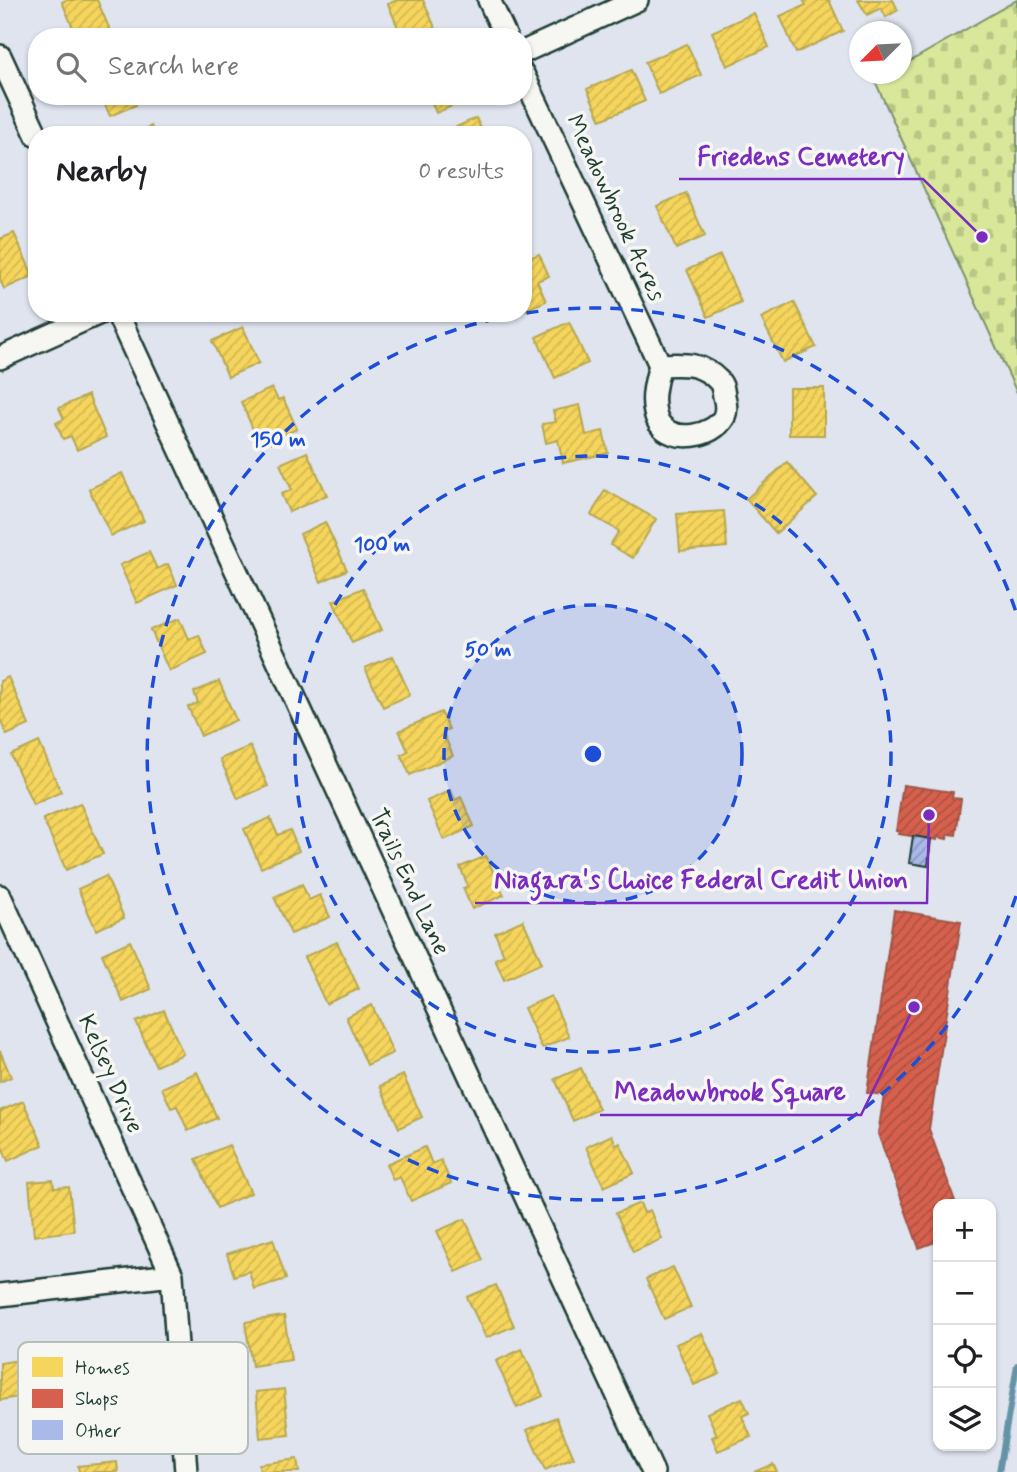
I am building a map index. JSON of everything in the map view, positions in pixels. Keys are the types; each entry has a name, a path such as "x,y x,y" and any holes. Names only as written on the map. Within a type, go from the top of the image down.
{"street":[{"path":"489,0 502,28"},
{"path":"532,48 637,0"},
{"path":"0,56 32,126"},
{"name":"Meadowbrook Acres","path":"532,93 660,365"},
{"path":"0,358 80,322"},
{"name":"Trails End Lane","path":"121,322 653,1472"},
{"name":"Kelsey Drive","path":"0,895 172,1275 177,1342"},
{"path":"0,1295 172,1275"},
{"name":"Kelsey Drive","path":"185,1454 186,1472"}],"green space":[{"path":"1017,0 1017,393 876,84 912,84 912,60"}],"building: Homes":[{"path":"97,0 109,28 73,28 62,2"},
{"path":"397,0 423,0 435,28 398,28 388,4"},
{"path":"803,0 829,0 843,31 796,53 780,16 806,5"},
{"path":"858,0 893,0 898,10 886,17 881,8 867,15"},
{"path":"754,13 769,47 727,66 712,32"},
{"path":"687,44 701,75 659,94 645,62"},
{"path":"631,70 645,101 601,120 587,89"},
{"path":"105,105 136,105 110,116"},
{"path":"433,105 454,105 436,113"},
{"path":"476,118 480,126 458,126"},
{"path":"686,193 705,236 676,249 657,206"},
{"path":"14,233 28,265 28,278 4,289 0,279 0,239"},
{"path":"539,254 549,276 537,281 546,301 532,307 532,257"},
{"path":"720,255 741,302 708,317 687,270"},
{"path":"794,302 816,347 783,362 761,318"},
{"path":"569,322 588,363 555,378 536,337"},
{"path":"243,327 259,363 228,377 212,341"},
{"path":"272,388 278,400 283,398 297,429 260,445 241,402"},
{"path":"789,388 824,388 824,435 789,435"},
{"path":"88,395 106,437 77,450 71,436 63,439 56,423 64,419 59,408"},
{"path":"580,405 586,435 603,431 608,453 563,463 558,440 546,443 542,424 556,422 553,411"},
{"path":"307,452 327,495 289,512 281,494 292,490 280,464"},
{"path":"787,462 817,497 776,533 746,499"},
{"path":"122,473 144,521 111,536 89,489"},
{"path":"605,490 656,519 633,558 610,545 619,531 591,515"},
{"path":"724,511 727,547 680,551 677,514"},
{"path":"325,522 347,570 321,582 300,534"},
{"path":"149,552 157,569 168,564 177,585 137,603 120,565"},
{"path":"363,588 382,630 352,643 333,601"},
{"path":"180,618 189,639 199,635 207,654 169,671 151,630"},
{"path":"393,656 410,695 383,707 365,668"},
{"path":"8,677 29,725 7,735 0,719 0,681"},
{"path":"219,681 236,720 201,736 188,707 198,703 194,692"},
{"path":"441,712 449,729 443,732 453,756 410,775 401,755 408,751 399,731"},
{"path":"39,742 61,792 33,805 11,755"},
{"path":"250,746 268,786 238,799 220,759"},
{"path":"451,790 455,800 461,797 474,826 444,840 427,801"},
{"path":"80,803 103,854 66,870 43,819"},
{"path":"270,818 278,835 290,830 299,851 261,868 244,829"},
{"path":"486,856 504,895 472,909 463,888 468,886 460,867"},
{"path":"106,876 124,918 96,930 78,889"},
{"path":"302,884 309,900 320,895 330,917 291,934 274,897"},
{"path":"523,920 542,963 504,980 495,959 504,955 495,933"},
{"path":"130,941 151,989 123,1002 102,954"},
{"path":"337,942 359,989 326,1004 304,957"},
{"path":"551,996 569,1037 542,1048 524,1008"},
{"path":"372,1005 393,1053 367,1065 346,1017"},
{"path":"164,1010 183,1054 156,1066 136,1022"},
{"path":"0,1051 11,1077 0,1082"},
{"path":"581,1068 599,1109 573,1121 555,1079"},
{"path":"197,1072 217,1118 188,1131 177,1106 171,1108 162,1088"},
{"path":"403,1075 422,1117 399,1128 380,1086"},
{"path":"23,1101 43,1145 8,1161 0,1142 0,1111"},
{"path":"612,1135 616,1145 620,1143 634,1173 604,1187 586,1147"},
{"path":"229,1145 251,1193 217,1208 196,1159"},
{"path":"425,1147 432,1164 441,1160 451,1183 411,1201 400,1177 393,1180 386,1164"},
{"path":"53,1180 54,1188 69,1187 74,1231 34,1236 29,1182"},
{"path":"640,1203 644,1213 650,1210 662,1239 633,1252 616,1213"},
{"path":"465,1219 483,1260 456,1272 437,1231"},
{"path":"273,1239 286,1279 254,1289 249,1271 234,1276 227,1254"},
{"path":"673,1267 691,1307 664,1319 646,1279"},
{"path":"496,1285 514,1326 486,1338 467,1297"},
{"path":"284,1316 291,1360 252,1366 245,1322"},
{"path":"702,1333 720,1374 694,1385 676,1344"},
{"path":"522,1349 543,1396 517,1408 496,1361"},
{"path":"18,1360 18,1397 0,1400 0,1363"},
{"path":"284,1389 289,1435 260,1438 256,1392"},
{"path":"742,1398 749,1413 742,1416 751,1437 718,1451 712,1437 717,1435 707,1413"},
{"path":"556,1417 574,1458 545,1470 527,1430"},
{"path":"297,1459 299,1472 260,1472 259,1464"},
{"path":"117,1462 118,1472 79,1472 78,1466"},
{"path":"773,1464 777,1472 754,1472"}],"building: Shops":[{"path":"903,785 953,792 952,798 961,799 956,835 948,834 947,839 938,837 937,840 898,834 899,831 896,831"},
{"path":"894,910 961,921 929,1129 954,1199 933,1199 933,1243 919,1248 878,1134 884,1095 867,1093"}],"building: Other":[{"path":"913,836 931,839 928,866 909,863"}],"waterway":[{"path":"999,1472 1017,1365"}],"place":[{"name":"Friedens Cemetery","path":"982,237"},
{"name":"Niagara's Choice Federal Credit Union","path":"929,815"},
{"name":"Meadowbrook Square","path":"914,1007"}]}
